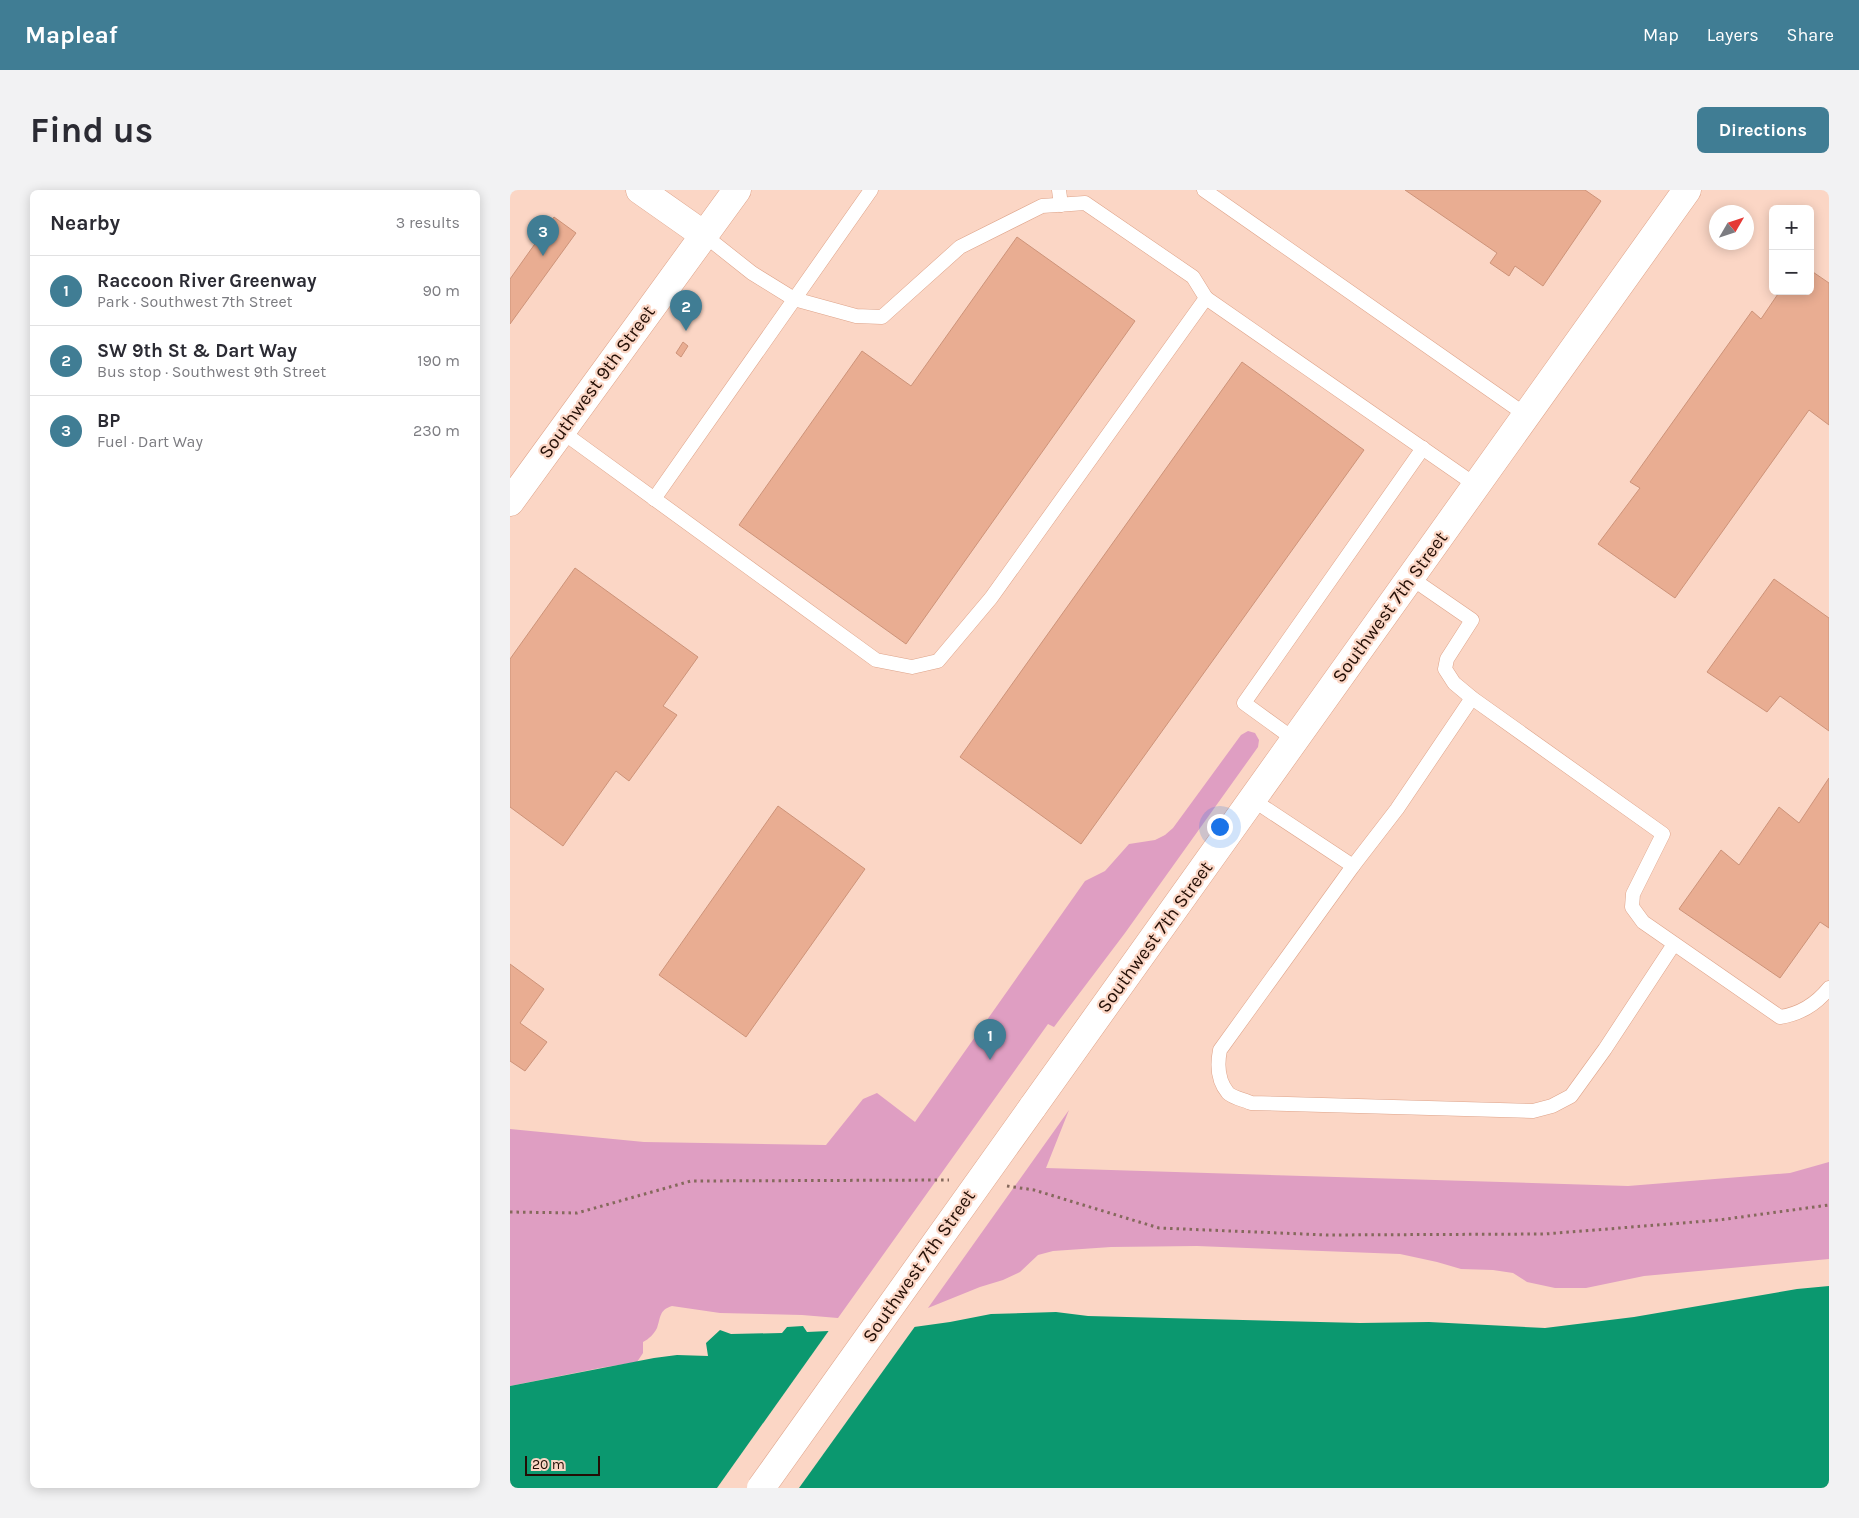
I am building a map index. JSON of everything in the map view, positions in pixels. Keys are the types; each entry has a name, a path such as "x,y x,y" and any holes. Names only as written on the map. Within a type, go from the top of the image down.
{"main road":[{"path":"640,190 704,235"},
{"name":"Southwest 9th Street","path":"510,502 737,190"},
{"name":"Southwest 7th Street","path":"761,1488 1687,190"}],"lane":[{"path":"654,499 871,190"},
{"path":"1059,190 1061,205"},
{"path":"1204,190 1526,415"},
{"path":"704,235 752,273 794,299 856,316 882,317 960,246 1042,206 1085,203 1193,277 1206,298 1477,486"},
{"path":"561,431 876,660 912,667 938,662 991,598 1206,298"},
{"path":"1295,740 1244,703 1423,448"},
{"path":"1410,578 1472,620 1447,659 1445,669 1454,683 1472,698 1663,834 1633,894 1632,907 1643,922 1780,1018 1792,1015 1819,1000 1829,988"},
{"path":"1472,698 1396,809 1220,1050 1217,1065 1220,1078 1229,1094 1251,1103 1533,1111 1552,1106 1571,1096 1605,1049 1674,944"},
{"path":"1253,800 1353,866"}],"path":[{"path":"510,1212 577,1213 691,1181 953,1180"},
{"path":"999,1184 1034,1190 1159,1228 1327,1235 1545,1234 1719,1220 1829,1205"}],"shaded area":[{"path":"1248,731 1255,733 1259,740 1258,747 1125,933 1054,1027 1048,1024 838,1318 720,1313 672,1306 661,1314 656,1330 643,1342 643,1353 637,1362 510,1386 510,1129 644,1142 826,1145 863,1099 877,1093 915,1122 1085,881 1105,871 1129,844 1155,840 1173,828 1241,735"},
{"path":"1069,1110 1046,1168 1628,1186 1790,1173 1829,1162 1829,1259 1644,1276 1586,1288 1555,1288 1527,1282 1513,1273 1461,1269 1400,1254 1197,1246 1111,1247 1053,1251 1038,1255 1020,1272 928,1308"},
{"path":"1829,1286 1829,1488 510,1488 510,1386 654,1358 677,1355 708,1356 706,1343 720,1330 731,1334 782,1333 787,1327 803,1326 807,1332 914,1327 991,1314 1056,1312 1088,1316 1360,1323 1429,1322 1545,1328 1634,1317 1797,1289"}],"pier":[{"path":"916,1325 799,1488 717,1488 830,1329"}],"building":[{"path":"1405,190 1585,190 1601,201 1543,286 1515,266 1509,276 1490,263 1497,253"},
{"path":"554,217 576,233 510,324 510,279"},
{"path":"1017,237 1135,321 906,644 739,525 862,351 911,386"},
{"path":"1814,273 1829,283 1829,425 1809,410 1675,598 1598,544 1640,488 1630,482 1752,311 1761,319 1777,295 1814,295"},
{"path":"683,342 688,346 681,357 676,353"},
{"path":"1242,362 1364,450 1081,844 960,757"},
{"path":"575,568 698,657 663,706 677,715 629,781 616,771 563,846 510,807 510,659"},
{"path":"1774,579 1829,618 1829,731 1780,696 1767,712 1707,672"},
{"path":"1829,778 1829,928 1820,922 1780,978 1679,909 1721,850 1739,865 1779,807 1799,823"},
{"path":"778,806 865,869 746,1037 659,975"},
{"path":"510,964 544,989 520,1023 547,1042 525,1071 510,1061"}],"place":[{"name":"BP","path":"543,256"},
{"name":"SW 9th St & Dart Way","path":"686,331"},
{"name":"Raccoon River Greenway","path":"990,1060"}]}
